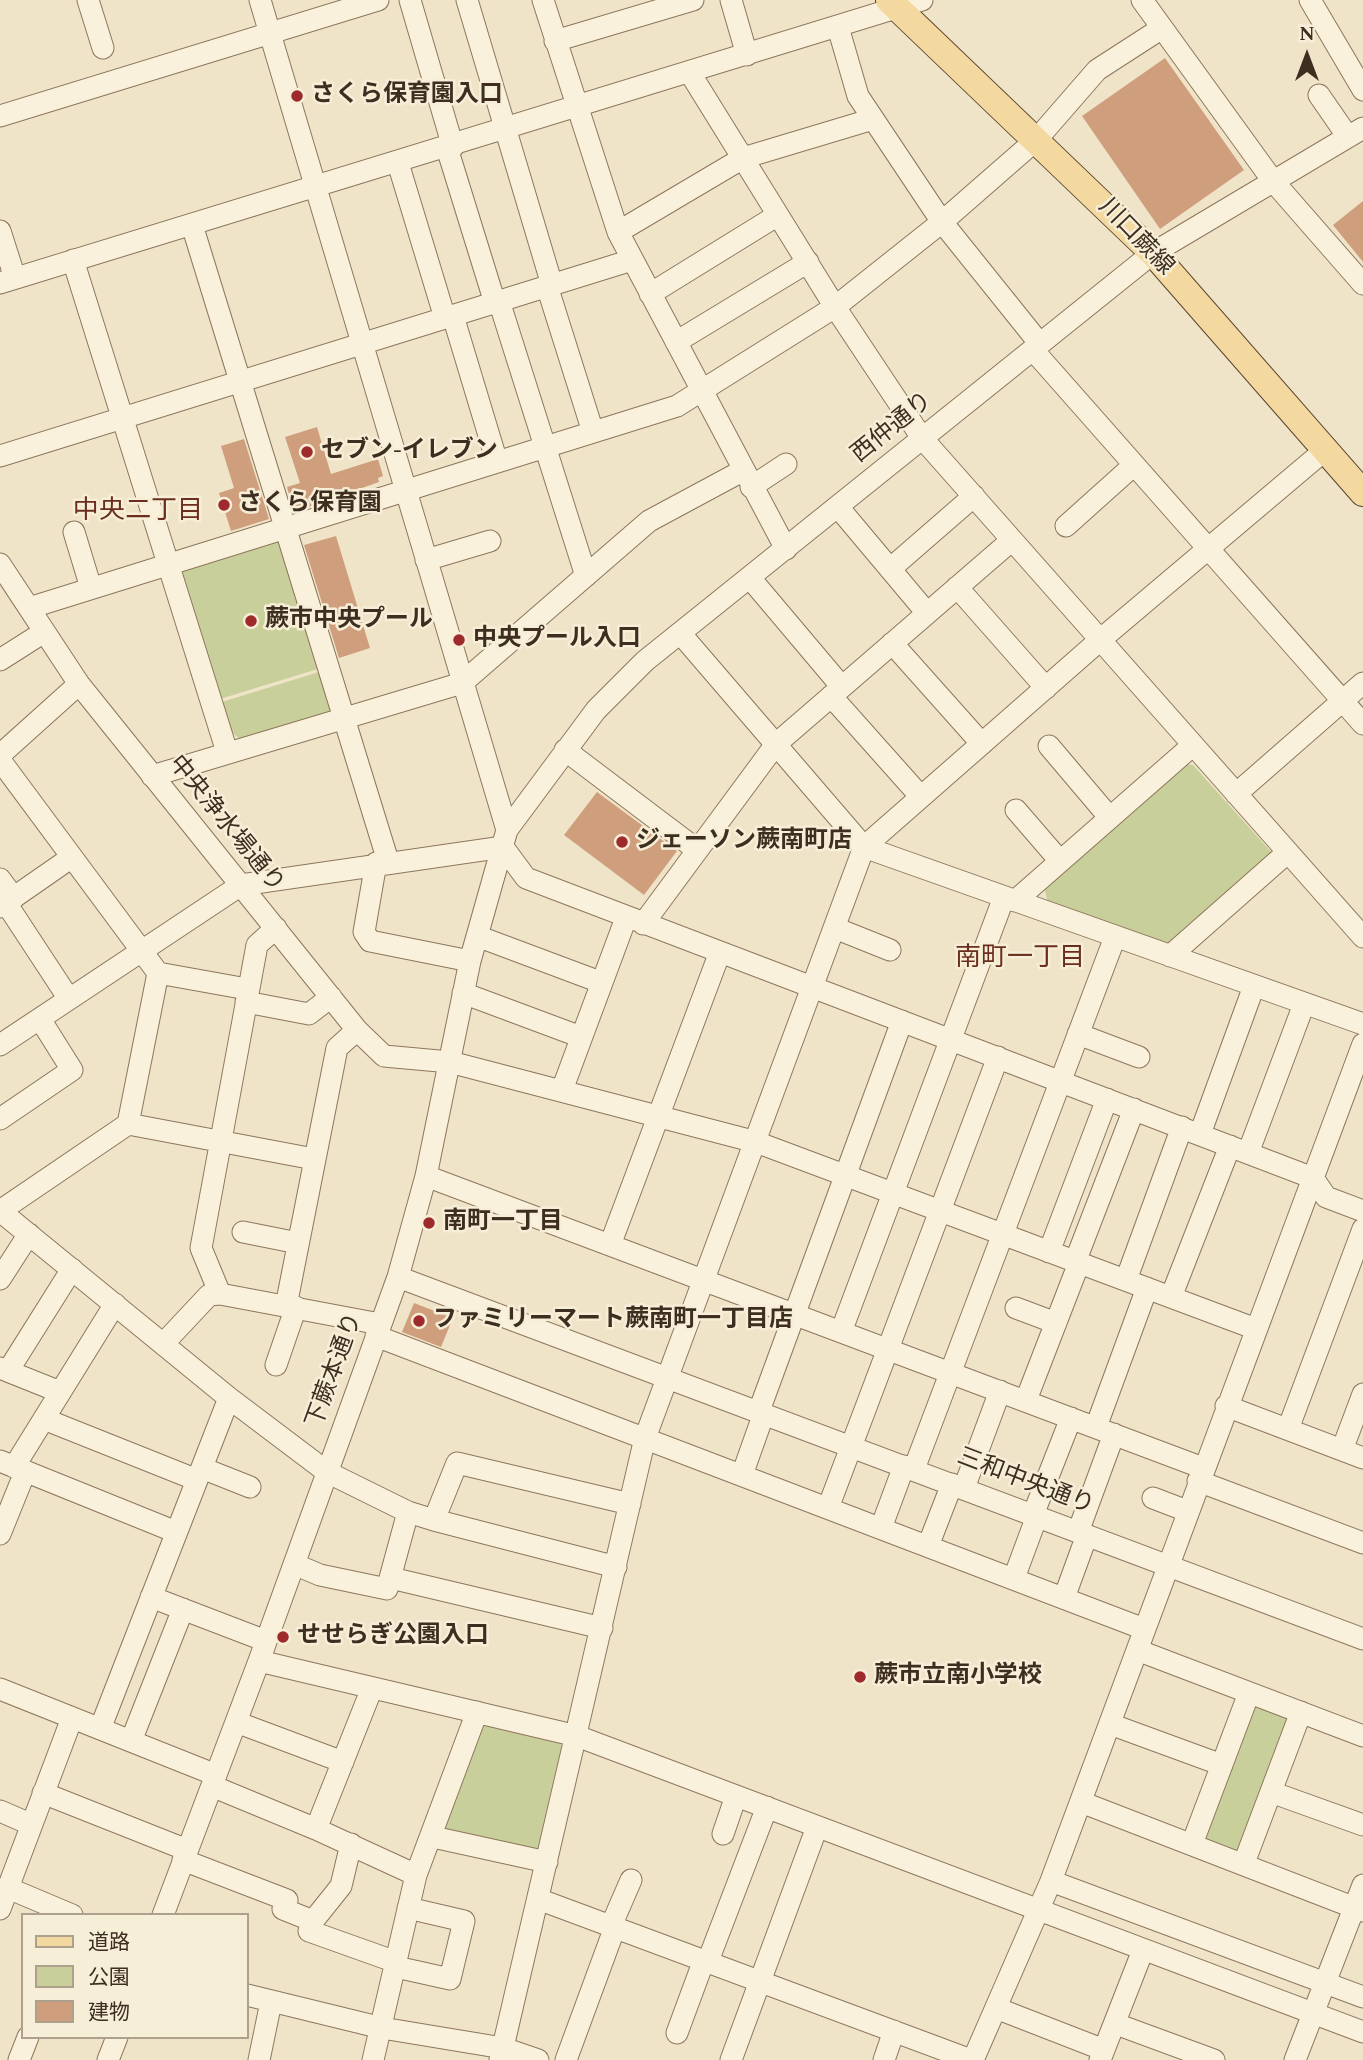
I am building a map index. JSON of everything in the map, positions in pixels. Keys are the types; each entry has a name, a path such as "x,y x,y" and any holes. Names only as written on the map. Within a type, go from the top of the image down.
{"main road":[{"name":"川口蕨線","path":"903,3 1153,253 1363,493"}],"street":[{"path":"88,0 103,48"},
{"path":"260,0 462,683 505,839 526,878 1313,1178 1326,1197 1363,1211"},
{"path":"0,116 378,0"},
{"path":"410,0 450,147 497,302 586,576"},
{"path":"467,0 593,432"},
{"path":"542,0 618,232 786,549"},
{"path":"555,41 693,0"},
{"path":"731,0 747,55"},
{"path":"1142,0 1273,181 1363,284"},
{"path":"1310,0 1363,89"},
{"path":"0,231 8,281 690,73 838,27 903,3"},
{"path":"838,27 858,96 942,222 1037,347 1134,465 1363,724"},
{"path":"29,608 677,406 835,307 942,222 1037,139 1097,70 1162,27"},
{"path":"690,73 835,307 922,438 1363,937"},
{"path":"1319,95 1356,132"},
{"path":"618,232 743,158 873,119"},
{"name":"西仲通り","path":"505,839 565,750 616,690 645,661 1153,253 1356,132"},
{"path":"398,163 497,462"},
{"path":"650,294 778,215"},
{"path":"192,225 344,717 382,862 364,932 370,941 470,961"},
{"path":"73,260 226,752"},
{"path":"0,456 632,260"},
{"path":"676,342 807,262"},
{"path":"501,2054 645,1438 706,1281 864,847 1100,640 1325,450"},
{"path":"152,776 462,683 649,521 786,464"},
{"path":"1066,526 1134,465"},
{"path":"890,569 974,496"},
{"path":"838,507 927,613"},
{"path":"74,532 91,588"},
{"path":"562,1090 600,982 635,921 696,849 776,744 1012,540"},
{"path":"426,560 490,541"},
{"name":"中央浄水場通り","path":"0,564 79,684 357,1030 384,1056 450,1062 756,1142 1256,1329"},
{"path":"750,578 921,797"},
{"path":"957,587 1046,688"},
{"path":"0,660 44,632"},
{"path":"680,633 864,847 1363,1024"},
{"path":"892,643 982,744"},
{"path":"1236,794 1363,683"},
{"path":"79,684 0,757 158,972 309,1014 331,997"},
{"path":"841,1332 952,1039 1009,899 1060,861 1193,745"},
{"path":"1049,746 1110,818"},
{"path":"565,750 696,849"},
{"path":"1016,810 1060,861"},
{"path":"0,1045 241,885 505,839"},
{"name":"下蕨本通り","path":"164,1913 263,1651 398,1277 426,1176 470,961 505,839"},
{"path":"1170,956 1288,852"},
{"path":"7,903 72,858"},
{"path":"0,879 7,903 69,999"},
{"path":"220,1294 201,1248 257,945 276,928"},
{"path":"835,928 890,950"},
{"path":"477,936 600,982"},
{"path":"881,1528 949,1372 1115,937"},
{"path":"610,1245 720,952"},
{"path":"128,1124 158,972"},
{"path":"1126,1280 1254,986"},
{"path":"463,993 581,1037"},
{"path":"1171,1297 1304,1004"},
{"path":"0,1119 72,1070 40,1019"},
{"path":"742,1475 795,1314 902,1021"},
{"path":"276,1365 291,1307 298,1243 314,1159 319,1149 337,1048 357,1030"},
{"path":"1078,1034 1139,1057"},
{"path":"538,1899 972,2060 1051,1881 1363,1044"},
{"path":"828,1508 998,1057"},
{"path":"1049,1252 1107,1099"},
{"path":"1026,1401 1134,1109"},
{"path":"314,1159 128,1124 0,1210 229,1398 327,1472 408,1512 616,1567"},
{"path":"426,1176 1105,1431 1363,1543"},
{"path":"1288,1429 1363,1229"},
{"path":"243,1232 298,1243"},
{"path":"0,1279 29,1234"},
{"path":"60,1392 4,1369 72,1269"},
{"name":"三和中央通り","path":"398,1277 1363,1639"},
{"path":"1064,1598 1083,1533 1105,1431 1147,1288"},
{"path":"164,1343 209,1295 220,1294 291,1307 378,1330 645,1438 1143,1629"},
{"path":"0,1534 13,1467 115,1304"},
{"path":"1016,1308 1056,1324"},
{"path":"928,1546 1000,1391"},
{"path":"1342,1450 1363,1394"},
{"path":"100,1729 229,1398"},
{"path":"1226,1406 1363,1458"},
{"path":"1014,1578 1071,1418"},
{"path":"44,1419 199,1474 250,1487"},
{"path":"434,1520 457,1463 630,1504"},
{"path":"13,1467 176,1532"},
{"path":"1153,1498 1187,1511"},
{"path":"294,1564 320,1575 387,1589 408,1512"},
{"path":"391,1578 602,1628"},
{"path":"151,1597 183,1609 263,1651 372,1688 577,1736 1363,2032"},
{"path":"131,1741 183,1609"},
{"path":"1137,1650 1363,1736"},
{"path":"316,1829 372,1688"},
{"path":"0,1689 131,1741 416,1875"},
{"path":"1192,1844 1249,1693"},
{"path":"373,2060 416,1875 433,1837 477,1712"},
{"path":"1244,1863 1301,1712"},
{"path":"0,1909 72,1718"},
{"path":"236,1722 343,1762"},
{"path":"1110,1724 1222,1765"},
{"path":"1271,1792 1363,1825"},
{"path":"43,1793 286,1900 283,1909 313,1921"},
{"path":"723,1834 736,1796"},
{"path":"1081,1802 1244,1863 1249,1869 1359,1910"},
{"path":"677,2034 767,1807"},
{"path":"0,1811 30,1824"},
{"path":"731,2060 817,1827"},
{"path":"433,1837 547,1862"},
{"path":"351,1844 341,1886 313,1921 309,1931 396,1965 450,1979 464,1922 408,1908"},
{"path":"566,2060 631,1880"},
{"path":"1051,1881 1363,1997"},
{"path":"1295,2060 1359,1910 1363,1885"},
{"path":"8,1888 67,1913"},
{"path":"996,2008 1102,2055 1143,1950"},
{"path":"248,1995 382,2028 538,2060"},
{"path":"260,2060 271,2002"},
{"path":"1116,2024 1214,2060"},
{"path":"884,2060 894,2031"},
{"path":"19,2060 27,2039"},
{"path":"108,2060 116,2039"}],"green space":[{"name":"蕨市中央プール","path":"276,538 281,542 321,668 220,699 181,575 185,565"},
{"path":"322,671 333,704 329,712 240,739 230,731 222,702"},
{"path":"1185,764 1193,765 1274,855 1168,946 1048,903 1044,887"},
{"path":"1254,1704 1290,1719 1238,1852 1203,1839"},
{"path":"484,1723 560,1738 562,1749 541,1850 444,1829"}],"building":[{"path":"1165,58 1244,170 1160,229 1082,116"},
{"path":"1363,201 1363,262 1333,225"},
{"path":"317,427 331,474 378,459 383,476 378,478 379,482 294,512 287,487 300,483 285,437"},
{"path":"244,439 269,519 231,531 219,493 234,488 221,446"},
{"path":"336,536 370,648 339,658 304,545"},
{"path":"597,792 677,851 644,895 564,835"},
{"path":"414,1303 453,1318 441,1347 402,1332"}],"place":[{"name":"さくら保育園入口","path":"297,96"},
{"name":"セブン-イレブン","path":"307,452"},
{"name":"さくら保育園","path":"224,505"},
{"name":"蕨市中央プール","path":"251,621"},
{"name":"中央プール入口","path":"459,640"},
{"name":"ジェーソン蕨南町店","path":"622,842"},
{"name":"南町一丁目","path":"429,1223"},
{"name":"ファミリーマート蕨南町一丁目店","path":"419,1321"},
{"name":"せせらぎ公園入口","path":"283,1637"},
{"name":"蕨市立南小学校","path":"860,1677"}],"district":[{"name":"中央二丁目","path":"138,513"},
{"name":"南町一丁目","path":"1020,960"}]}
